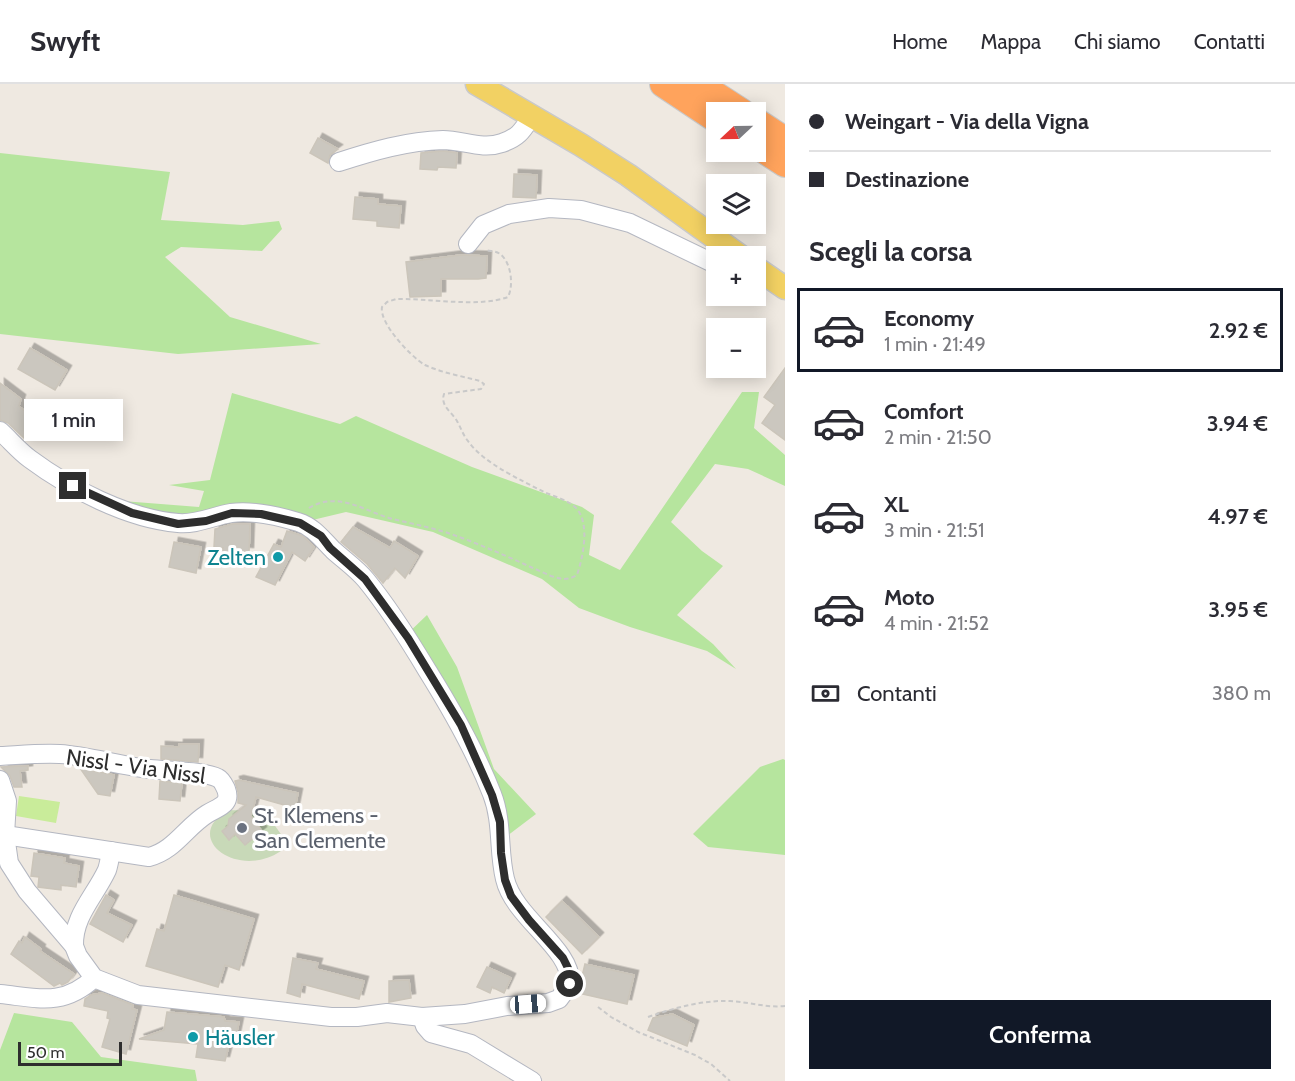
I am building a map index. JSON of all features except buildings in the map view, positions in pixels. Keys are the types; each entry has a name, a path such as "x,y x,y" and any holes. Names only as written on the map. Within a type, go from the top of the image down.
{"highway":[{"path":"663,84 706,113"},
{"path":"699,84 727,102"},
{"path":"766,128 785,140"},
{"path":"766,152 785,164"}],"main road":[{"path":"477,84 628,176 726,246"},
{"path":"766,275 785,288"}],"street":[{"path":"339,162 404,144 445,140 477,146 500,144 519,135 532,116"},
{"path":"468,244 483,225 509,214 549,208 580,210 630,223 706,260"},
{"path":"0,431 28,458 73,486 132,513 178,524 206,521 232,513 261,514 300,523 321,536 330,548 365,579 408,638 455,715 492,795 500,822 505,880 511,896 568,968 570,984 559,999 548,1003 422,1017 387,1013 357,1017 275,1012 138,995 110,986 94,978 78,956 74,946 16,876 9,862 5,835 7,801 0,780"},
{"name":"Nissl - Via Nissl","path":"0,756 60,754 142,768 203,775 219,778 228,794 226,802 206,815 160,854 149,857 5,835"},
{"path":"74,946 77,922 108,868 111,851"},
{"path":"0,994 59,999 85,987 94,978"},
{"path":"422,1017 424,1026 431,1033 471,1044 532,1081"}],"path":[{"path":"300,523 306,511 321,503 337,501 355,504 387,517 447,533 551,576 571,579 577,575 583,551 585,528 576,509 508,472 476,451 442,399 444,394 481,388 484,384 424,364 412,354 382,319 382,307 387,302 396,299 465,301 508,297 511,291 511,280 508,264 502,255 468,244"},
{"path":"648,1017 679,1007 714,1002 730,1001 772,1007 785,1006"},
{"path":"598,1007 638,1032 703,1060 730,1081"}],"green space":[{"path":"0,153 170,172 161,220 243,225 279,221 282,229 262,251 181,247 165,257 230,317 321,344 178,354 0,334"},
{"path":"742,392 759,392 754,428 785,455 785,486 748,469 715,464 671,522 702,551 723,566 677,615 713,644 736,669 707,651 579,608 542,579 433,532 346,512 300,523 261,514 206,521 97,499 199,507 204,491 169,485 210,480 232,393 340,424 356,416 472,467 582,507 594,515 589,555 620,570"},
{"path":"427,615 457,667 494,769 536,814 503,839 492,805 403,638"},
{"path":"785,760 785,855 708,847 693,834 760,767"},
{"path":"19,796 60,802 56,823 16,816"},
{"path":"229,810 255,813 267,825 273,823 283,837 281,851 264,859 247,861 232,858 220,852 212,842 210,832 215,820"},
{"path":"14,1013 72,1022 101,1057 195,1070 197,1081 0,1081 0,1050"}],"place":[{"name":"Zelten","path":"278,557"},
{"name":"St. Klemens - San Clemente","path":"242,828"},
{"name":"Häusler","path":"193,1037"}],"route":[{"path":"73,486 97,499 132,513 178,524 206,521 232,513 261,514 300,523 321,536 330,548 365,579 408,638 461,725 492,795 500,822 505,880 511,896 563,958 568,968 570,984"}]}
